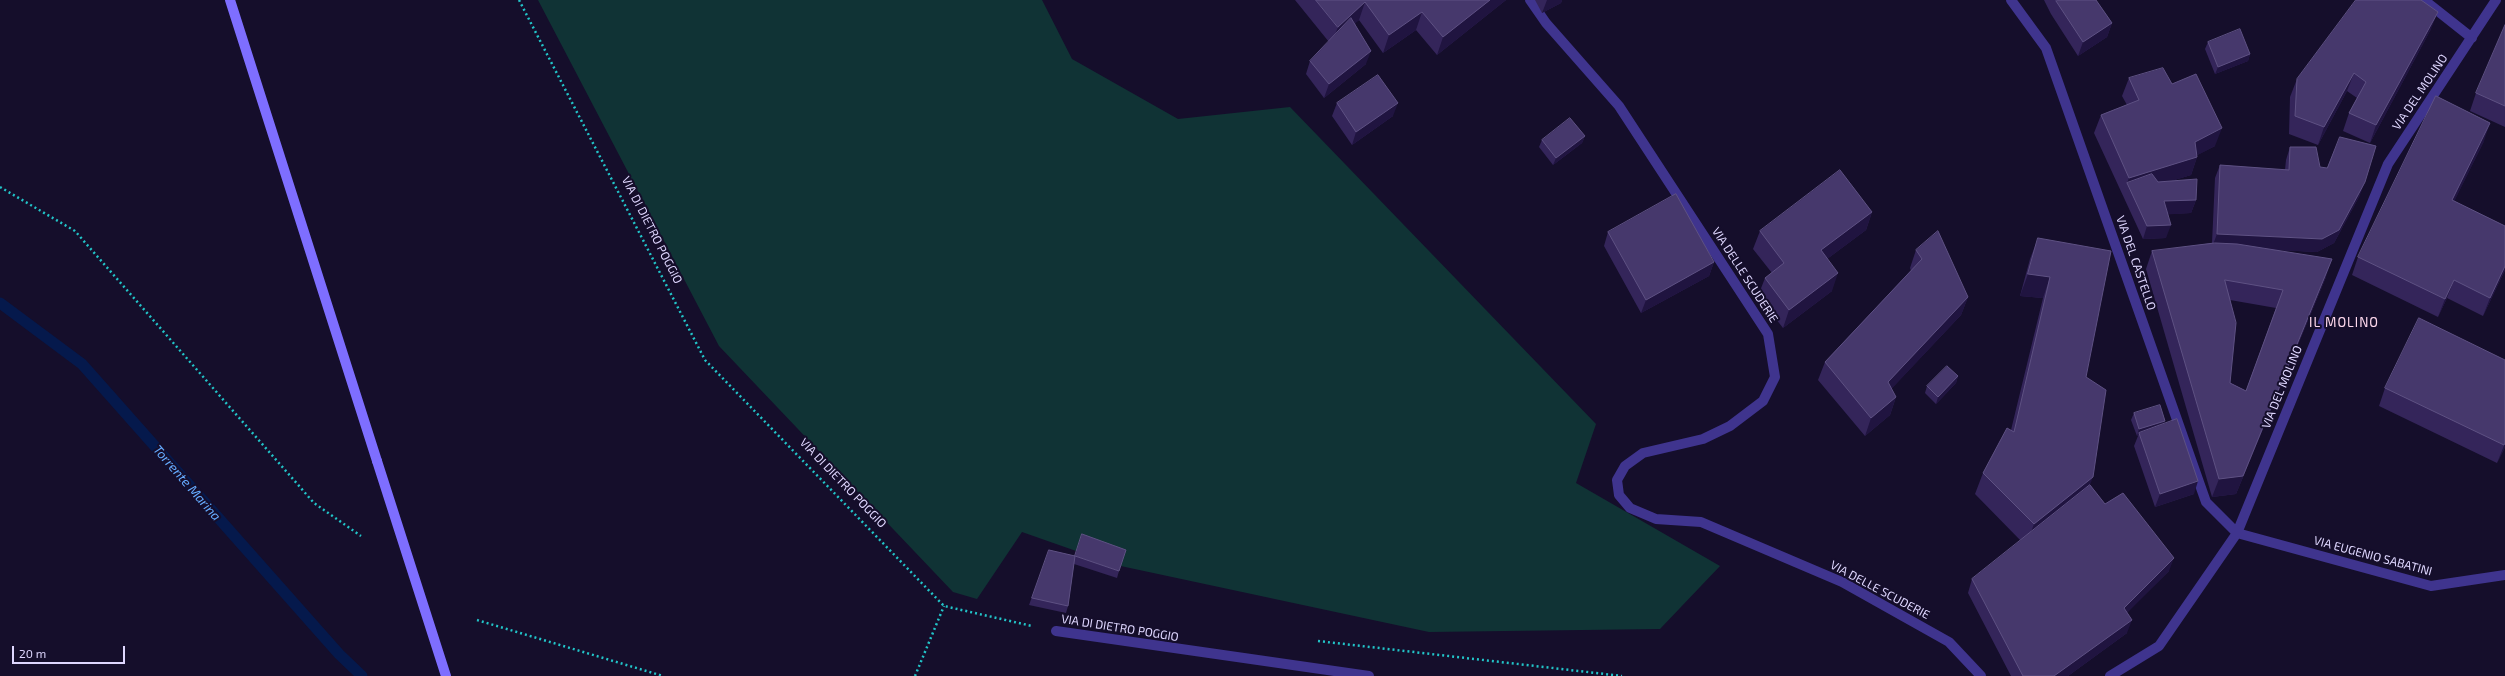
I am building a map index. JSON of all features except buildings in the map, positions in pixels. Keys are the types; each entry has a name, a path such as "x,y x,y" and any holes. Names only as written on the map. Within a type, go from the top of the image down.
{"main road":[{"path":"230,0 446,676"}],"street":[{"name":"VIA DELLE SCUDERIE","path":"1530,0 1546,23 1619,106 1768,334 1775,377 1763,401 1730,426 1703,439 1643,453 1625,466 1617,480 1619,495 1630,508 1656,519 1701,522 1842,582 1948,642 1981,676"},
{"name":"VIA DEL CASTELLO","path":"2011,0 2046,48 2206,502 2237,534"},
{"path":"2424,0 2472,38"},
{"name":"VIA DEL MOLINO","path":"2110,676 2159,646 2237,534 2388,164 2496,0"},
{"name":"VIA EUGENIO SABATINI","path":"2237,534 2431,586 2505,575"},
{"name":"VIA DI DIETRO POGGIO","path":"1056,631 1369,676"}],"path":[{"name":"VIA DI DIETRO POGGIO","path":"519,0 705,360 944,606 1056,631"},
{"path":"0,188 75,231 314,503 361,536"},
{"path":"915,676 944,606"},
{"path":"477,620 663,676"},
{"path":"1314,640 1622,676"}],"green space":[{"path":"538,0 1042,0 1072,59 1178,119 1290,107 1596,424 1576,483 1720,566 1660,629 1429,632 1116,565 1022,532 977,599 953,592 719,346"}],"waterway":[{"name":"Torrente Marina","path":"0,303 82,364 339,654 362,676"}],"district":[{"name":"IL MOLINO","path":"2344,323"}]}
